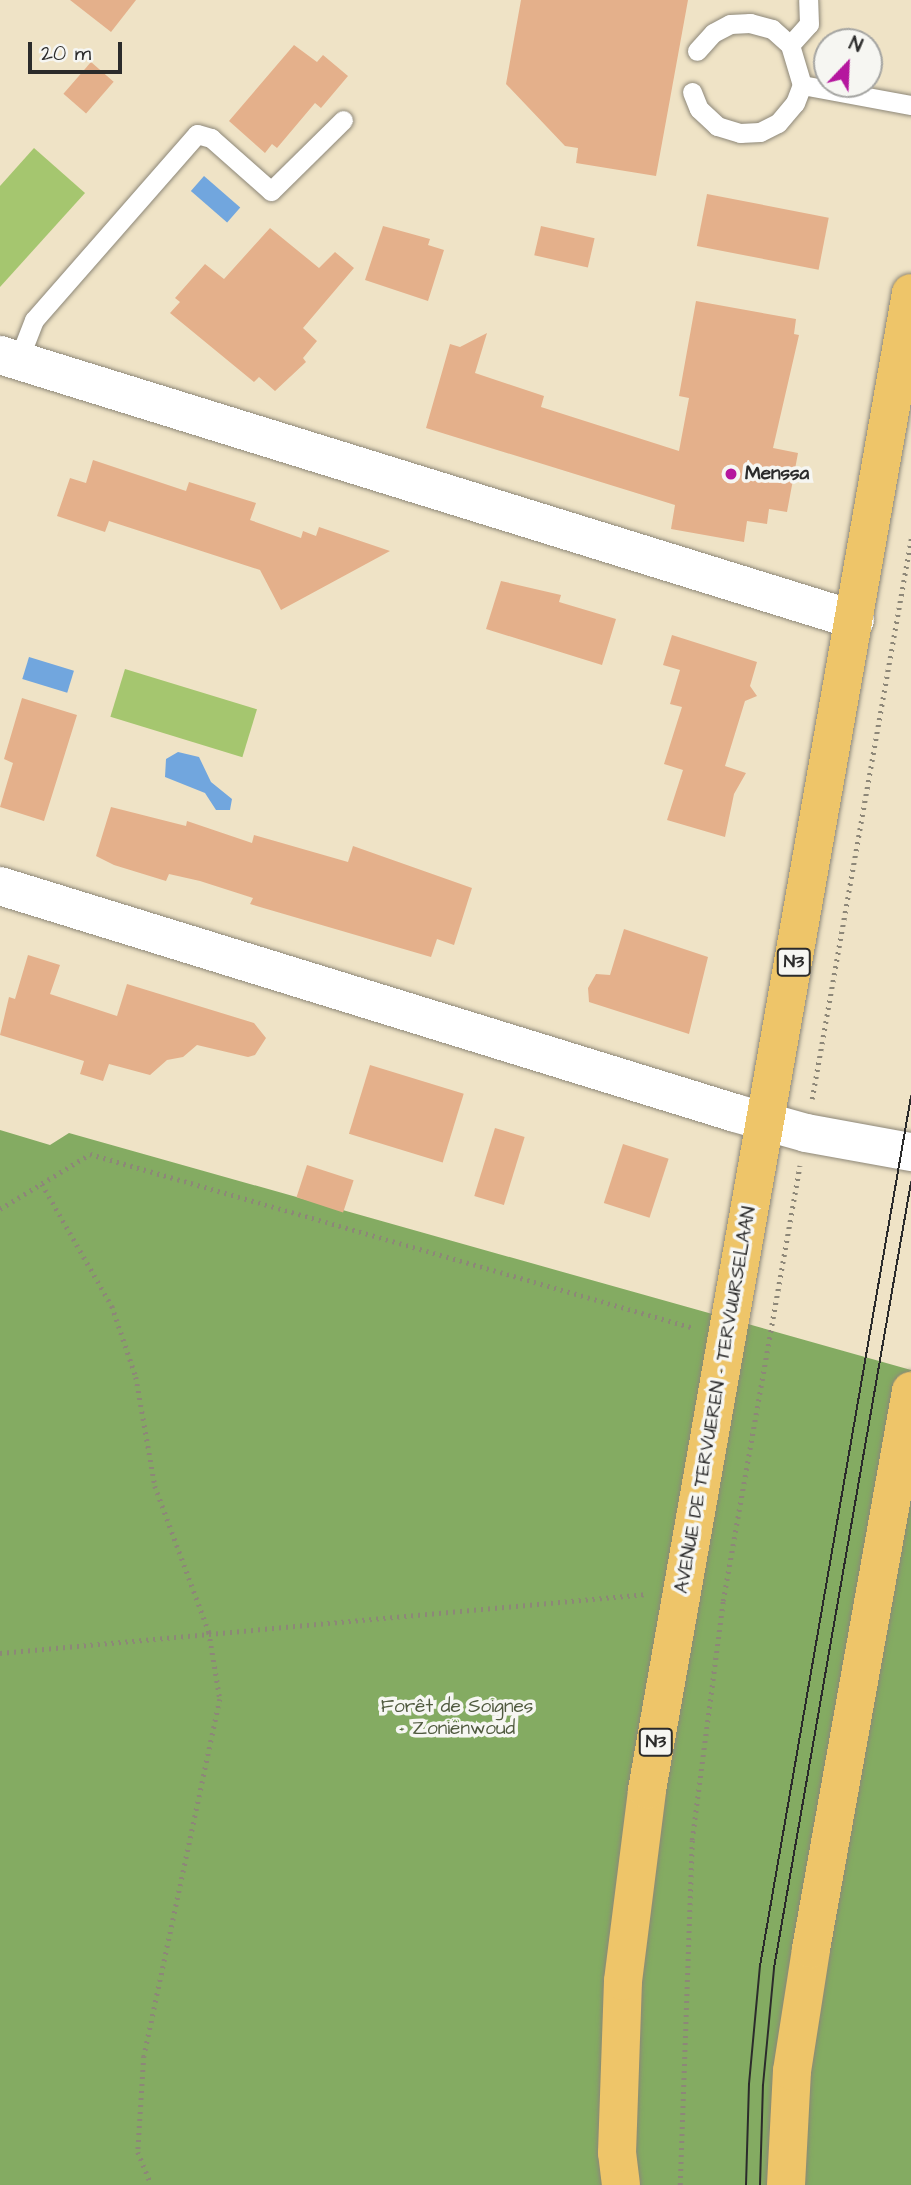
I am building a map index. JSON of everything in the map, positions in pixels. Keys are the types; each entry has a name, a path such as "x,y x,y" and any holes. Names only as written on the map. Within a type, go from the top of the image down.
{"main road":[{"name":"N3","path":"855,620 911,293"},
{"name":"AVENUE DE TERVUEREN - TERVUURSELAAN","path":"621,2185 617,2153 622,1981 647,1790 855,620"},
{"path":"786,2185 792,2071 811,1949 911,1391"}],"street":[{"path":"9,358 855,620"},
{"path":"0,886 766,1122 806,1133 911,1152"}],"lane":[{"path":"790,45 808,24 808,0"},
{"path":"692,92 699,109 717,126 740,133 778,123 795,103 802,85 790,45 772,29 750,23 730,24 712,33 697,51"},
{"path":"802,85 911,105"},
{"path":"9,358 34,320 197,134 211,138 271,191 343,120"}],"path":[{"path":"680,2185 692,1840 723,1601 911,538"},
{"path":"0,1209 90,1154 727,1338"},
{"path":"42,1184 112,1306 136,1377 155,1486 209,1632 220,1699 144,2056 138,2152 151,2185"},
{"path":"0,1653 682,1591"}],"green space":[{"path":"34,148 85,193 0,287 0,186"},
{"path":"125,669 257,709 242,757 110,717"},
{"name":"Forêt de Soignes - Zoniënwoud","path":"0,1130 50,1145 69,1133 911,1370 911,2185 0,2185"}],"water":[{"path":"204,176 240,207 227,223 191,191"},
{"path":"29,657 74,671 67,693 22,679"},
{"path":"178,752 199,757 211,782 232,799 230,810 216,810 205,793 165,777 166,759"}],"building":[{"path":"70,0 136,0 111,32"},
{"path":"521,0 688,0 656,176 576,163 578,148 565,146 506,84"},
{"path":"294,45 317,62 323,55 348,76 321,108 315,103 277,148 272,144 265,153 229,121"},
{"path":"91,62 114,82 86,113 63,94"},
{"path":"707,194 829,218 819,270 697,246"},
{"path":"383,226 430,239 428,245 444,250 428,301 365,280"},
{"path":"541,226 595,238 588,268 534,255"},
{"path":"270,228 319,268 335,252 354,268 303,328 317,341 303,358 306,362 275,391 259,377 254,382 170,313 180,302 175,298 205,264 224,279"},
{"path":"696,301 796,319 794,334 799,335 773,448 798,453 787,512 769,509 767,524 747,521 744,542 671,529 675,505 426,428 450,344 460,347 487,333 475,373 544,396 541,407 679,451 689,398 679,396"},
{"path":"93,460 186,491 189,482 256,503 250,520 301,538 303,531 316,536 319,527 390,551 281,610 260,570 109,521 105,532 57,516 70,478 86,483"},
{"path":"501,581 561,595 559,602 616,619 602,665 486,629"},
{"path":"672,635 757,662 750,686 757,696 745,701 725,766 746,773 734,794 725,837 667,820 683,770 664,764 682,707 670,704 680,670 663,665"},
{"path":"22,698 77,715 44,821 0,807 13,763 4,759"},
{"path":"111,807 186,826 187,821 252,843 254,835 348,862 353,846 472,888 454,945 437,939 431,957 250,904 253,898 200,881 169,874 166,881 114,865 96,856"},
{"path":"624,929 708,957 689,1034 589,1002 588,988 596,974 610,975"},
{"path":"28,955 60,965 50,994 117,1016 127,984 254,1023 266,1038 255,1055 248,1057 197,1045 183,1057 167,1060 150,1075 109,1064 103,1081 80,1074 84,1061 0,1035 9,997 15,999"},
{"path":"370,1065 464,1094 443,1163 349,1134"},
{"path":"495,1128 525,1137 504,1205 474,1196"},
{"path":"623,1144 669,1159 649,1218 604,1203"},
{"path":"307,1165 354,1180 343,1212 296,1197"}],"tram line":[{"path":"746,2185 749,2084 760,1966 911,1096"},
{"path":"760,2185 763,2085 774,1968 911,1182"}],"place":[{"name":"Menssa","path":"731,474"}]}
